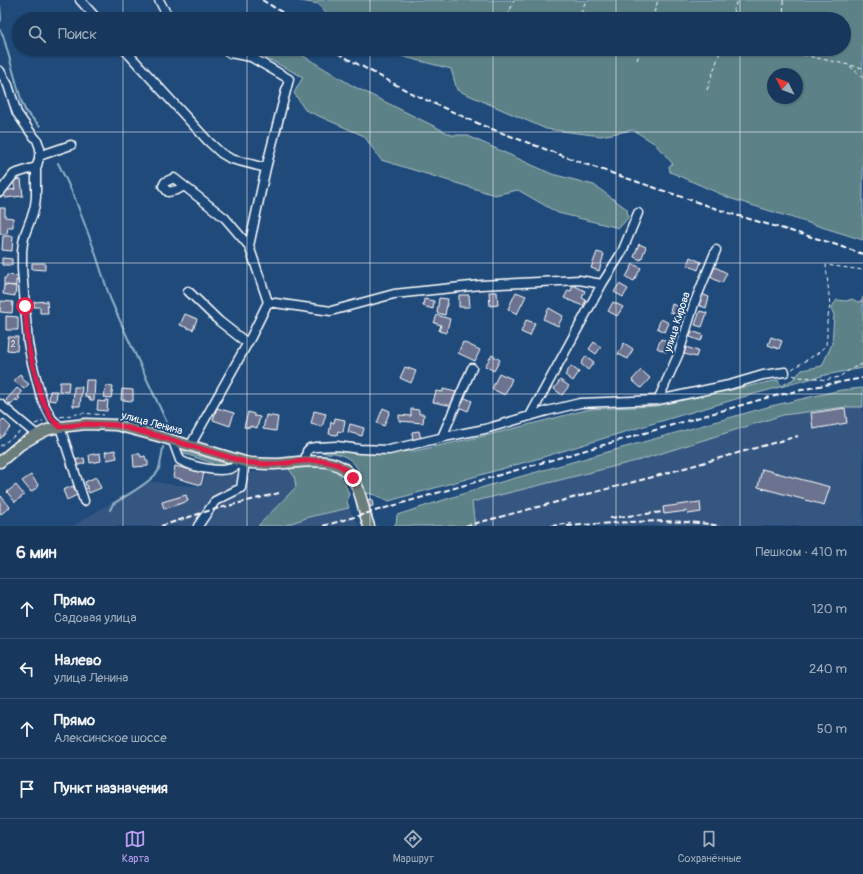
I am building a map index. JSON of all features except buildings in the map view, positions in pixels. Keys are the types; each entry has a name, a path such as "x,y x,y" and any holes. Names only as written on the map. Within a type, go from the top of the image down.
{"main road":[{"name":"улица Ленина","path":"0,462 20,445 46,430 86,424 116,425 244,462 268,464 322,461 335,463 351,474 357,485 369,526"}],"street":[{"path":"80,0 91,12"},
{"path":"158,0 165,12"},
{"path":"130,56 208,141 221,153 231,159 266,168"},
{"path":"249,246 266,168 289,79 251,56"},
{"path":"0,71 8,85 18,113 40,148 36,167 35,206 25,234 22,251 28,344 43,402 52,419 60,427 84,500"},
{"path":"39,156 71,145"},
{"path":"0,192 14,174 36,167"},
{"path":"184,186 225,218 249,246 268,302 190,446"},
{"path":"530,416 602,284 622,252 638,213"},
{"name":"улица Кирова","path":"658,400 679,354 694,304 716,250"},
{"path":"268,302 331,311 394,294 418,291 481,285 579,280 602,284"},
{"path":"188,291 218,321 247,343"},
{"path":"442,438 472,368"},
{"path":"305,461 307,451 310,448 338,446 389,450 485,429 580,403 658,400 729,385 763,375 785,372"},
{"path":"0,404 37,435"},
{"path":"173,441 181,461 201,468 224,470 234,468 244,462"},
{"path":"198,526 215,501 241,488 244,462"}],"path":[{"path":"510,12 514,0"},
{"path":"582,12 586,0"},
{"path":"654,12 658,0"},
{"path":"733,12 737,0"},
{"path":"783,0 784,12"},
{"path":"637,60 638,56"},
{"path":"707,90 719,56"},
{"path":"808,56 863,68"},
{"path":"849,65 863,78"},
{"path":"785,372 818,353 826,345 827,322 830,306 826,265 863,270"},
{"path":"785,372 798,377 825,380 839,377 853,368 863,364"}],"shaded area":[{"path":"845,407 863,407 863,526 475,526 471,502 640,460 783,415"},
{"path":"289,469 294,476 296,487 258,526 73,526 145,482 203,486 206,474 243,473"},
{"path":"349,508 359,526 283,526 309,517"}],"green space":[{"path":"298,0 863,0 863,240 732,199 670,172 669,166 673,164 654,143 633,130 601,136 546,129 457,90 451,69 401,56 851,56 851,12 325,12 319,4"},
{"path":"304,56 353,86 452,135 466,135 552,174 594,185 627,209 628,218 619,228 558,213 518,190 495,195 381,160 364,136 305,110 294,93 303,77 264,57"},
{"path":"863,297 863,368 825,375 743,397 540,458 389,501 366,493 357,467 348,459 342,455 322,452 326,449 336,448 352,452 414,451 484,436 590,409 655,406 778,380 781,386 792,380 802,370 822,366 832,344 834,315 831,308 837,300 846,301 852,299 858,302 862,301"},
{"path":"863,388 863,407 845,407 783,415 640,460 472,502 475,526 393,526 396,524 397,515 487,486 771,406 841,390"},
{"path":"179,450 227,464 227,466 213,467 212,463 179,452"},
{"path":"309,466 325,467 335,471 339,475 343,480 349,494 347,501 349,508 309,517 283,526 258,526 296,487 294,476 289,469"}],"waterway":[{"path":"0,6 0,22"},
{"path":"0,30 3,35 22,103 26,112 40,126"},
{"path":"58,163 74,196 94,249 110,298 168,425"},
{"path":"110,510 113,504 137,489 155,475 160,465 163,447"}],"railway":[{"path":"262,0 282,12"},
{"path":"343,56 413,94 484,126 585,164 732,214 822,240 863,254"},
{"path":"323,526 766,398 863,378"},
{"path":"465,526 649,478 798,436"},
{"path":"161,526 208,511 279,493"},
{"path":"610,518 664,512"},
{"path":"567,526 663,521 701,523 720,526"},
{"path":"551,526 572,523"}],"route":[{"path":"25,306 28,344 40,393 52,419 60,427 86,424 116,425 252,463 276,464 305,461 326,461 335,463 342,467 351,474 353,478"}]}
